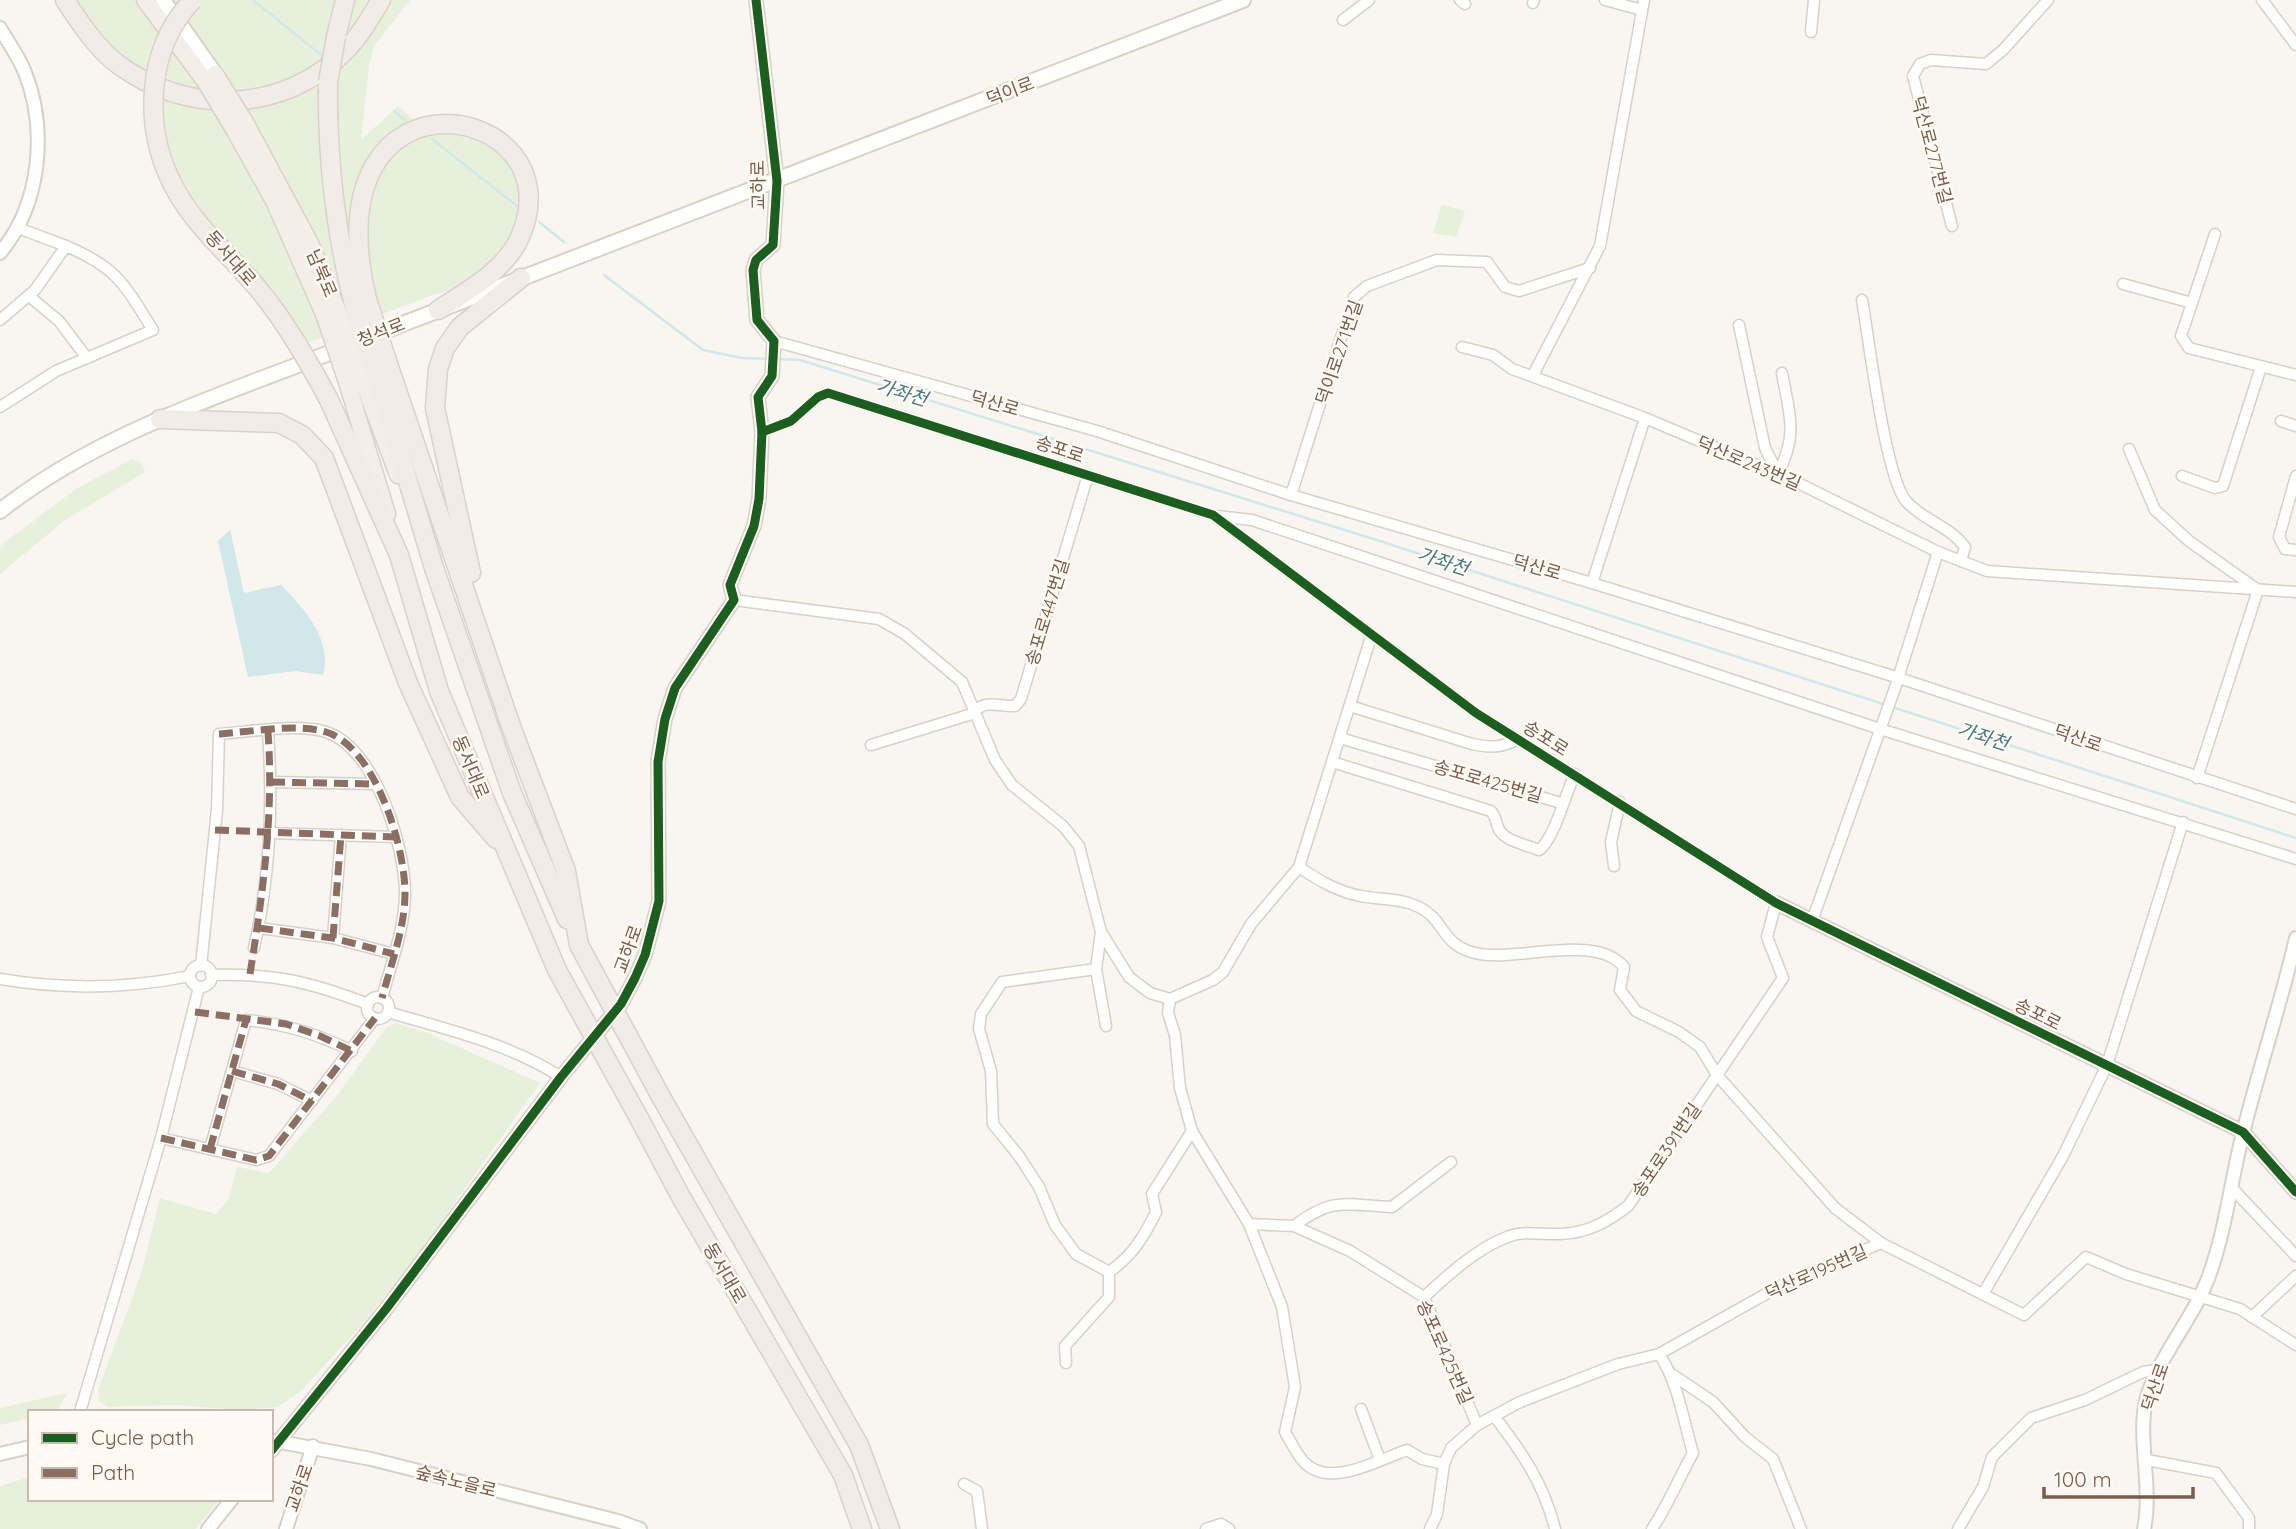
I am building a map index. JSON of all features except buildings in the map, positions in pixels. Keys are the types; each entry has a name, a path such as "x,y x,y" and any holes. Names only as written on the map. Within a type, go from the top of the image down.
{"highway":[{"path":"65,0 99,46 119,65 150,84 184,97 212,102 242,102 266,97 322,70 346,50 381,0"},
{"name":"동서대로","path":"193,0 172,29 155,79 154,114 162,160 186,205 265,298 305,356 330,400 399,555 439,691 557,971 681,1197 843,1475 862,1529"},
{"name":"동서대로","path":"345,0 328,82 328,123 346,307 512,793 579,945 660,1095 859,1445 890,1529"},
{"path":"346,307 360,270 359,219 368,178 400,136 413,128 437,122 463,124 482,130 500,142 514,157 524,174 528,195 520,238 505,259 481,282 438,310"},
{"path":"488,655 435,408 438,369 445,348 460,327 521,278"},
{"path":"368,374 488,655 512,729 566,871 579,945"},
{"path":"160,419 279,423 302,435 324,458 408,683 460,797 507,851"}],"main road":[{"name":"남북로","path":"145,0 210,77"},
{"name":"남북로","path":"163,0 241,128 274,201 346,307 368,374 399,555"},
{"name":"덕이로","path":"777,181 1243,0"},
{"name":"청석로","path":"0,511 87,454 160,419 777,181"}],"street":[{"name":"교하로","path":"274,1444 386,1309 561,1077 621,1004 645,955 659,901 660,737 675,688 734,600 730,585 754,526 762,432 758,397 772,376 774,362 774,341 757,320 753,270 756,260 773,245 777,181 756,0"},
{"path":"1343,20 1369,0"},
{"path":"1533,375 1600,246 1643,5 1605,0"},
{"path":"1811,32 1814,0"},
{"name":"덕산로277번길","path":"1952,226 1913,76 1920,64 1931,60 1986,64 2003,50 2048,0"},
{"path":"2262,0 2296,45"},
{"path":"0,28 24,70 37,118 36,167 27,207 18,228 0,253"},
{"path":"0,407 56,371 153,330 114,272 96,259 18,228"},
{"path":"2215,234 2181,337 2189,348 2296,375"},
{"path":"0,320 29,296 66,246"},
{"name":"덕이로271번길","path":"1291,495 1354,297 1367,286 1437,260 1487,262 1505,287 1518,291 1590,268"},
{"path":"2123,284 2192,303"},
{"path":"29,296 59,321 87,358"},
{"path":"1862,300 1880,407 1898,487 1907,502 1957,535 1965,547 1961,561"},
{"path":"1739,325 1765,448 1778,474"},
{"name":"덕산로","path":"774,341 1097,431 1291,495 1592,583 1897,683 2296,808"},
{"name":"덕산로243번길","path":"1462,347 1493,355 1512,369 1645,418 1778,474 1961,561 2006,574 2296,592"},
{"path":"2182,476 2215,488 2223,486 2261,366"},
{"path":"1778,474 1790,449 1792,429 1782,373"},
{"name":"송포로","path":"762,432 791,421 818,397 828,393 1213,515 1476,713 1620,802 1776,904 2243,1132 2296,1192"},
{"path":"1592,583 1645,418"},
{"path":"2281,421 2296,426"},
{"path":"2129,449 2155,510 2189,541 2258,590 2197,778"},
{"name":"송포로447번길","path":"871,745 975,711 979,705 991,703 1015,706 1021,699 1088,475"},
{"path":"2296,476 2293,498 2279,537 2285,549 2296,550"},
{"path":"1213,515 1252,520 2296,859"},
{"path":"1812,921 1897,683 1938,552"},
{"path":"734,600 878,619 905,634 962,682 995,760 1012,785 1063,827 1079,846 1101,932 1129,977 1150,993 1170,999 1213,980 1223,972 1251,924 1299,867 1372,634"},
{"path":"1350,706 1472,744 1493,748 1506,746 1518,739"},
{"path":"201,966 217,810 219,734 314,729 344,740 358,752 375,784 395,838 404,873 405,895 394,954 382,998"},
{"path":"254,948 259,928 269,832 271,782 268,732"},
{"name":"송포로425번길","path":"1332,762 1492,811 1497,818 1498,828 1505,836 1539,850 1549,842 1561,803 1340,737"},
{"path":"1561,803 1575,774"},
{"path":"271,782 375,784"},
{"path":"1614,866 1611,842 1620,802"},
{"path":"1983,1294 2063,1156 2107,1065 2183,822"},
{"path":"269,832 395,838"},
{"path":"333,938 341,835"},
{"path":"1299,867 1322,883 1360,896 1398,900 1420,908 1436,920 1447,940 1464,951 1504,956 1581,949 1617,958 1625,967 1620,990 1636,1011 1679,1032 1700,1047 1717,1075 1835,1208 1881,1243"},
{"name":"송포로391번길","path":"1424,1297 1480,1252 1507,1237 1531,1232 1578,1232 1607,1222 1628,1206 1783,978 1767,937 1776,904"},
{"path":"259,928 333,938 394,954"},
{"path":"1101,932 1096,969 1106,1026"},
{"name":"덕산로","path":"2144,1529 2147,1513 2147,1460 2143,1417 2157,1370 2200,1295 2218,1245 2243,1132 2282,1000 2296,938"},
{"path":"201,966 208,968 211,975 209,984 200,987 193,984 190,976 194,968 201,966"},
{"path":"1096,969 1002,982 981,1014 979,1029 990,1072 993,1124 1039,1187 1055,1225 1076,1254 1109,1272"},
{"path":"211,975 250,974 289,978 368,1004"},
{"path":"0,979 44,987 93,988 190,976"},
{"path":"81,1410 161,1138 200,987"},
{"path":"375,998 382,998 387,1002 388,1012 384,1017 375,1018 369,1013 368,1004 375,998"},
{"path":"1170,999 1168,1013 1175,1035 1180,1087 1192,1132 1249,1224 1284,1318 1295,1387 1285,1432 1304,1462 1320,1472 1345,1473 1407,1450 1422,1459 1444,1464"},
{"path":"388,1012 507,1048 531,1058 561,1077"},
{"path":"161,1138 256,1160 269,1156 375,1018"},
{"path":"209,1149 246,1020 286,1024 352,1051"},
{"path":"232,1071 278,1084 312,1101"},
{"path":"1109,1272 1125,1261 1142,1240 1156,1212 1152,1194 1192,1132"},
{"path":"1294,1226 1318,1208 1343,1203 1392,1207 1451,1162"},
{"path":"2231,1187 2296,1256"},
{"name":"송포로425번길","path":"1249,1224 1294,1226 1350,1251 1424,1297 1477,1425"},
{"name":"덕산로195번길","path":"1430,1529 1437,1514 1444,1464 1451,1448 1477,1425 1520,1402 1581,1378 1659,1354 1782,1285 1881,1243 2024,1315 2086,1257 2126,1274 2200,1295"},
{"path":"1066,1363 1065,1346 1109,1297 1109,1272"},
{"path":"2252,1317 2296,1276"},
{"path":"2200,1295 2252,1317 2296,1345"},
{"path":"1659,1354 1674,1375 1713,1402 1745,1437 1773,1459 1801,1529"},
{"path":"1958,1529 1983,1487 1992,1457 2031,1418 2085,1400 2143,1373 2157,1370"},
{"path":"1652,1529 1667,1507 1674,1486 1693,1453 1676,1398 1674,1375"},
{"path":"1361,1409 1380,1460"},
{"path":"1494,1416 1526,1455 1542,1488 1555,1529"},
{"name":"숲속노을로","path":"274,1444 313,1446 544,1502 640,1529"},
{"name":"교하로","path":"286,1529 313,1446"},
{"path":"0,1454 28,1447"},
{"path":"2147,1460 2216,1473 2249,1518 2249,1529"},
{"path":"964,1484 976,1492 982,1529"},
{"path":"208,1529 230,1501"},
{"path":"1206,1529 1221,1524 1229,1529"}],"green space":[{"path":"73,0 410,0 374,46 369,65 361,140 398,106 428,132 461,133 493,146 509,162 516,175 519,190 518,218 508,245 490,268 467,283 307,343 183,187 170,156 163,125 127,61 106,42"},
{"path":"1442,205 1465,211 1456,237 1433,233"},
{"path":"132,459 142,463 145,472 65,520 0,574 0,546 76,489"},
{"path":"395,1023 425,1032 540,1083 417,1256 364,1322 302,1390 278,1407 240,1410 175,1405 107,1407 99,1401 98,1390 141,1274 160,1198 216,1214 229,1199 237,1167 269,1173 335,1098 387,1027"},
{"path":"67,1393 58,1410 28,1410 28,1418 0,1425 0,1408"},
{"path":"28,1478 28,1501 218,1501 195,1529 0,1529 0,1486"}],"water":[{"path":"230,530 244,593 281,585 290,594 307,614 320,637 324,649 323,675 296,671 248,677 218,541"}],"waterway":[{"name":"가좌천","path":"254,1 325,58"},
{"name":"가좌천","path":"394,111 405,120"},
{"name":"가좌천","path":"432,139 517,206"},
{"name":"가좌천","path":"539,222 564,242"},
{"name":"가좌천","path":"604,275 703,350 742,358 770,359"},
{"name":"가좌천","path":"777,359 800,360 1383,542 1886,705"},
{"name":"가좌천","path":"1892,707 2296,838"}],"marked path":[{"path":"219,734 287,728 326,732 343,741 373,777 384,800 400,850 405,893 400,933 382,998"},
{"path":"250,974 263,883 268,823 268,732"},
{"path":"271,782 375,784"},
{"path":"215,830 395,837"},
{"path":"333,938 341,835"},
{"path":"259,928 333,938 394,954"},
{"path":"195,1012 286,1024 352,1051"},
{"path":"161,1138 256,1160 269,1156 375,1018"},
{"path":"210,1149 246,1020"},
{"path":"232,1071 278,1084 312,1101"}],"cycle path":[{"path":"273,1449 386,1309 561,1077 621,1004 645,955 659,901 658,762 665,719 675,688 734,600 730,585 754,526 759,499 762,432 758,397 772,376 774,341 757,320 753,270 756,260 773,245 777,181 756,0"},
{"path":"762,432 791,421 818,397 828,393 1213,515 1476,713 1776,903 2243,1132 2296,1192"}]}
